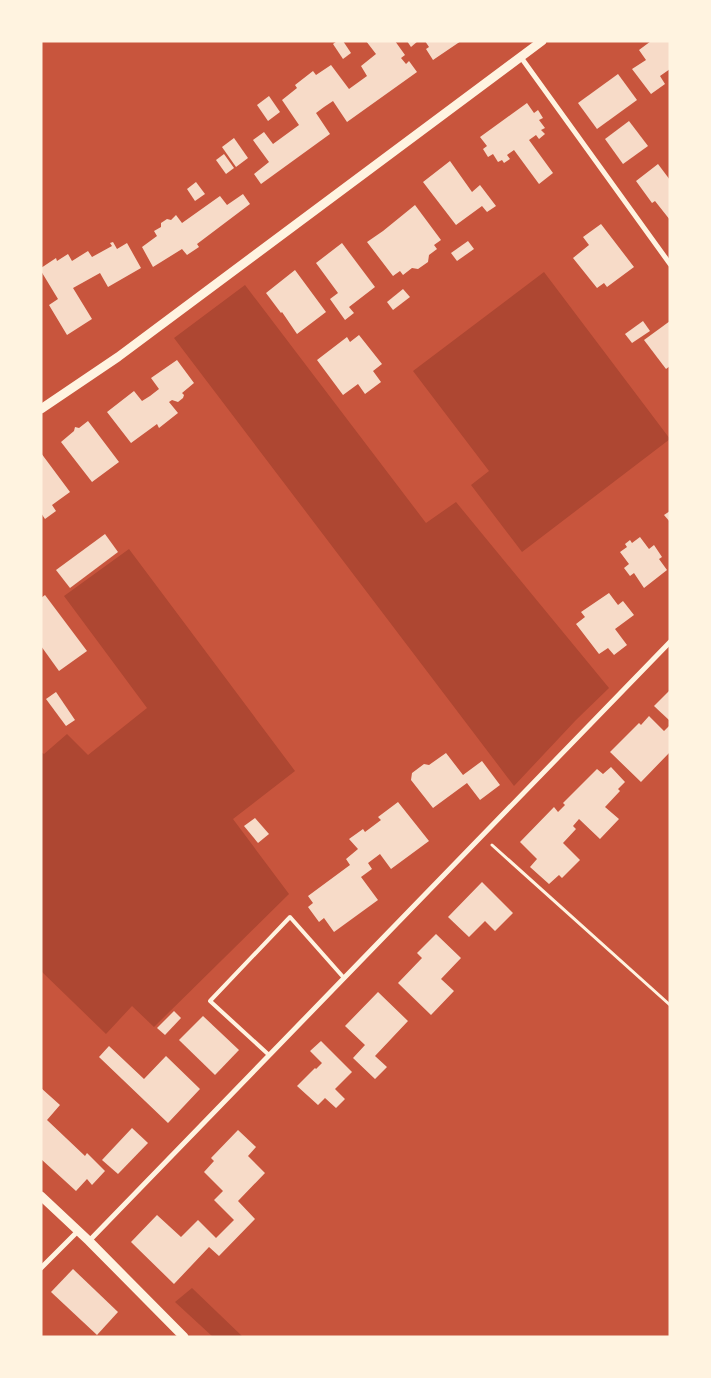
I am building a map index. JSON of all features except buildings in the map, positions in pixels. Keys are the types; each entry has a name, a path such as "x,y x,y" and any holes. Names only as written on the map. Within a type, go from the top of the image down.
{"street":[{"path":"41,408 118,356 542,41"},
{"path":"520,56 670,264"},
{"path":"89,1241 670,642"},
{"path":"41,1196 89,1241 184,1337"},
{"path":"41,1268 78,1231"}],"lane":[{"path":"269,1055 210,1001 290,917 344,978"}],"path":[{"path":"482,836 670,1005"}],"shaded area":[{"path":"544,272 670,439 522,552 471,485 489,471 413,371"},
{"path":"245,285 426,523 456,502 609,688 514,786 174,338"},
{"path":"129,549 295,771 233,819 289,894 154,1027 132,1006 106,1034 41,971 41,752 44,754 67,734 88,755 147,708 64,596"},
{"path":"192,1288 243,1337 213,1337 175,1302"}]}
